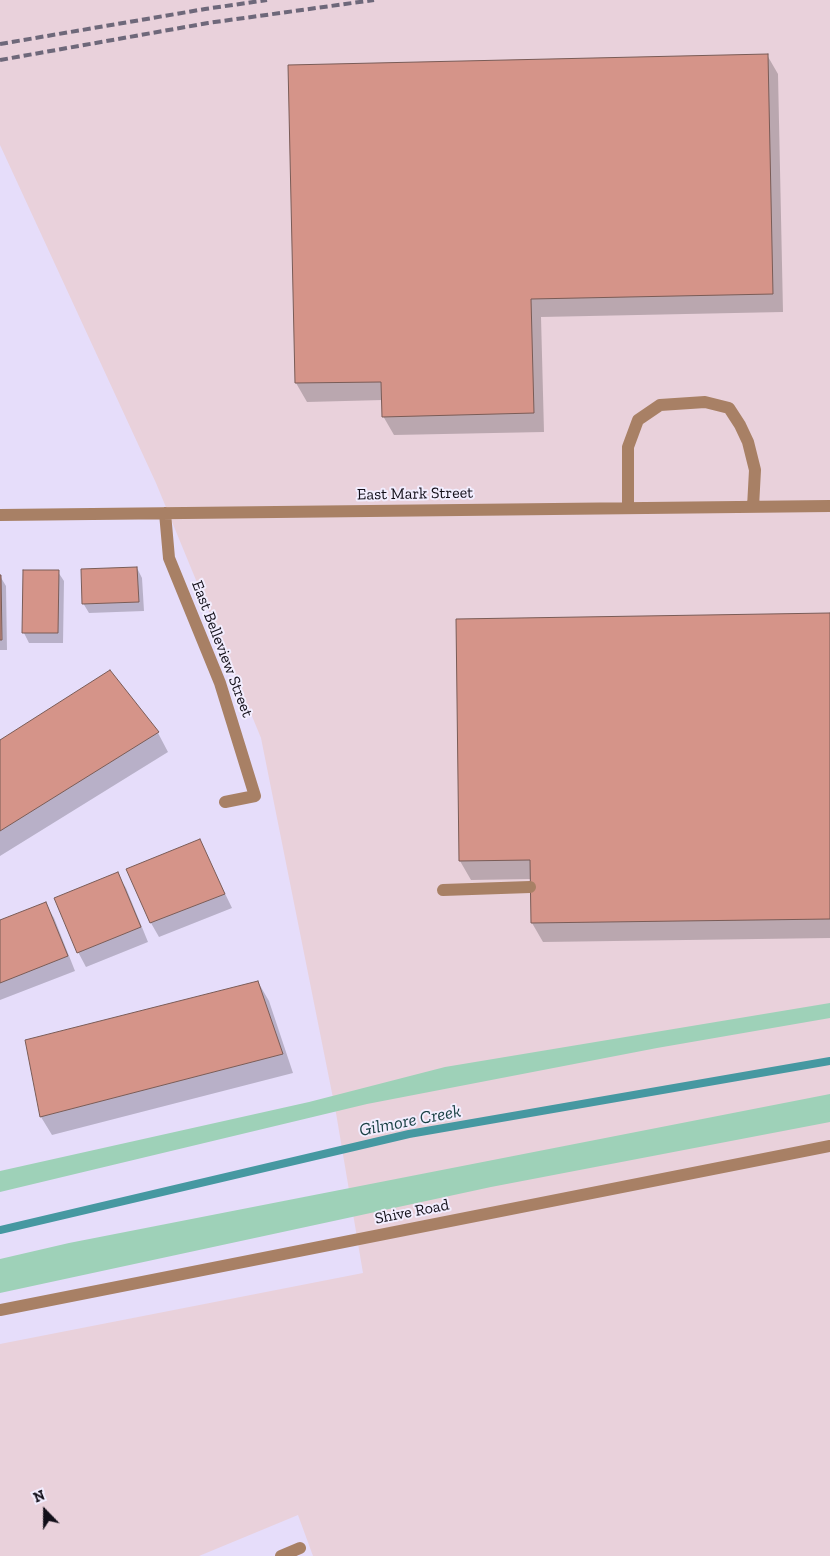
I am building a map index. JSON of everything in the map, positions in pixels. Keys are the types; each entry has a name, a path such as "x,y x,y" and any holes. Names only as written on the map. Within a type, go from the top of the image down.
{"street":[{"path":"628,508 628,447 638,420 660,405 705,402 728,408 740,425 748,442 755,470 753,507"},
{"name":"East Mark Street","path":"0,515 830,506"},
{"name":"East Belleview Street","path":"165,513 169,558 220,683 255,796 225,802"},
{"path":"443,890 530,886"},
{"name":"Shive Road","path":"0,1310 830,1146"},
{"path":"281,1556 300,1548"}],"shaded area":[{"path":"0,0 830,0 830,1556 313,1556 298,1515 199,1556 0,1556 0,1344 363,1273 336,1113 261,738 156,483 0,145"}],"green space":[{"path":"830,1003 830,1018 657,1048 367,1104 0,1192 0,1171 309,1102 445,1067"},
{"path":"830,1094 830,1122 491,1187 0,1293 0,1259 69,1243"}],"building":[{"path":"768,54 773,294 531,299 534,413 382,417 381,382 295,383 288,65"},
{"path":"137,567 139,602 82,604 81,569"},
{"path":"23,570 59,570 58,633 22,633"},
{"path":"1,575 2,640 0,640"},
{"path":"830,613 830,919 531,923 530,860 459,861 456,619"},
{"path":"110,670 159,732 0,831 0,740"},
{"path":"200,839 225,894 150,923 126,869"},
{"path":"118,872 141,927 77,953 54,898"},
{"path":"46,902 68,956 0,983 0,920"},
{"path":"258,981 283,1054 40,1117 25,1040"}],"waterway":[{"name":"Gilmore Creek","path":"0,1230 409,1134 830,1061"}],"railway":[{"path":"0,44 267,0"},
{"path":"0,60 208,23 374,0"}]}
